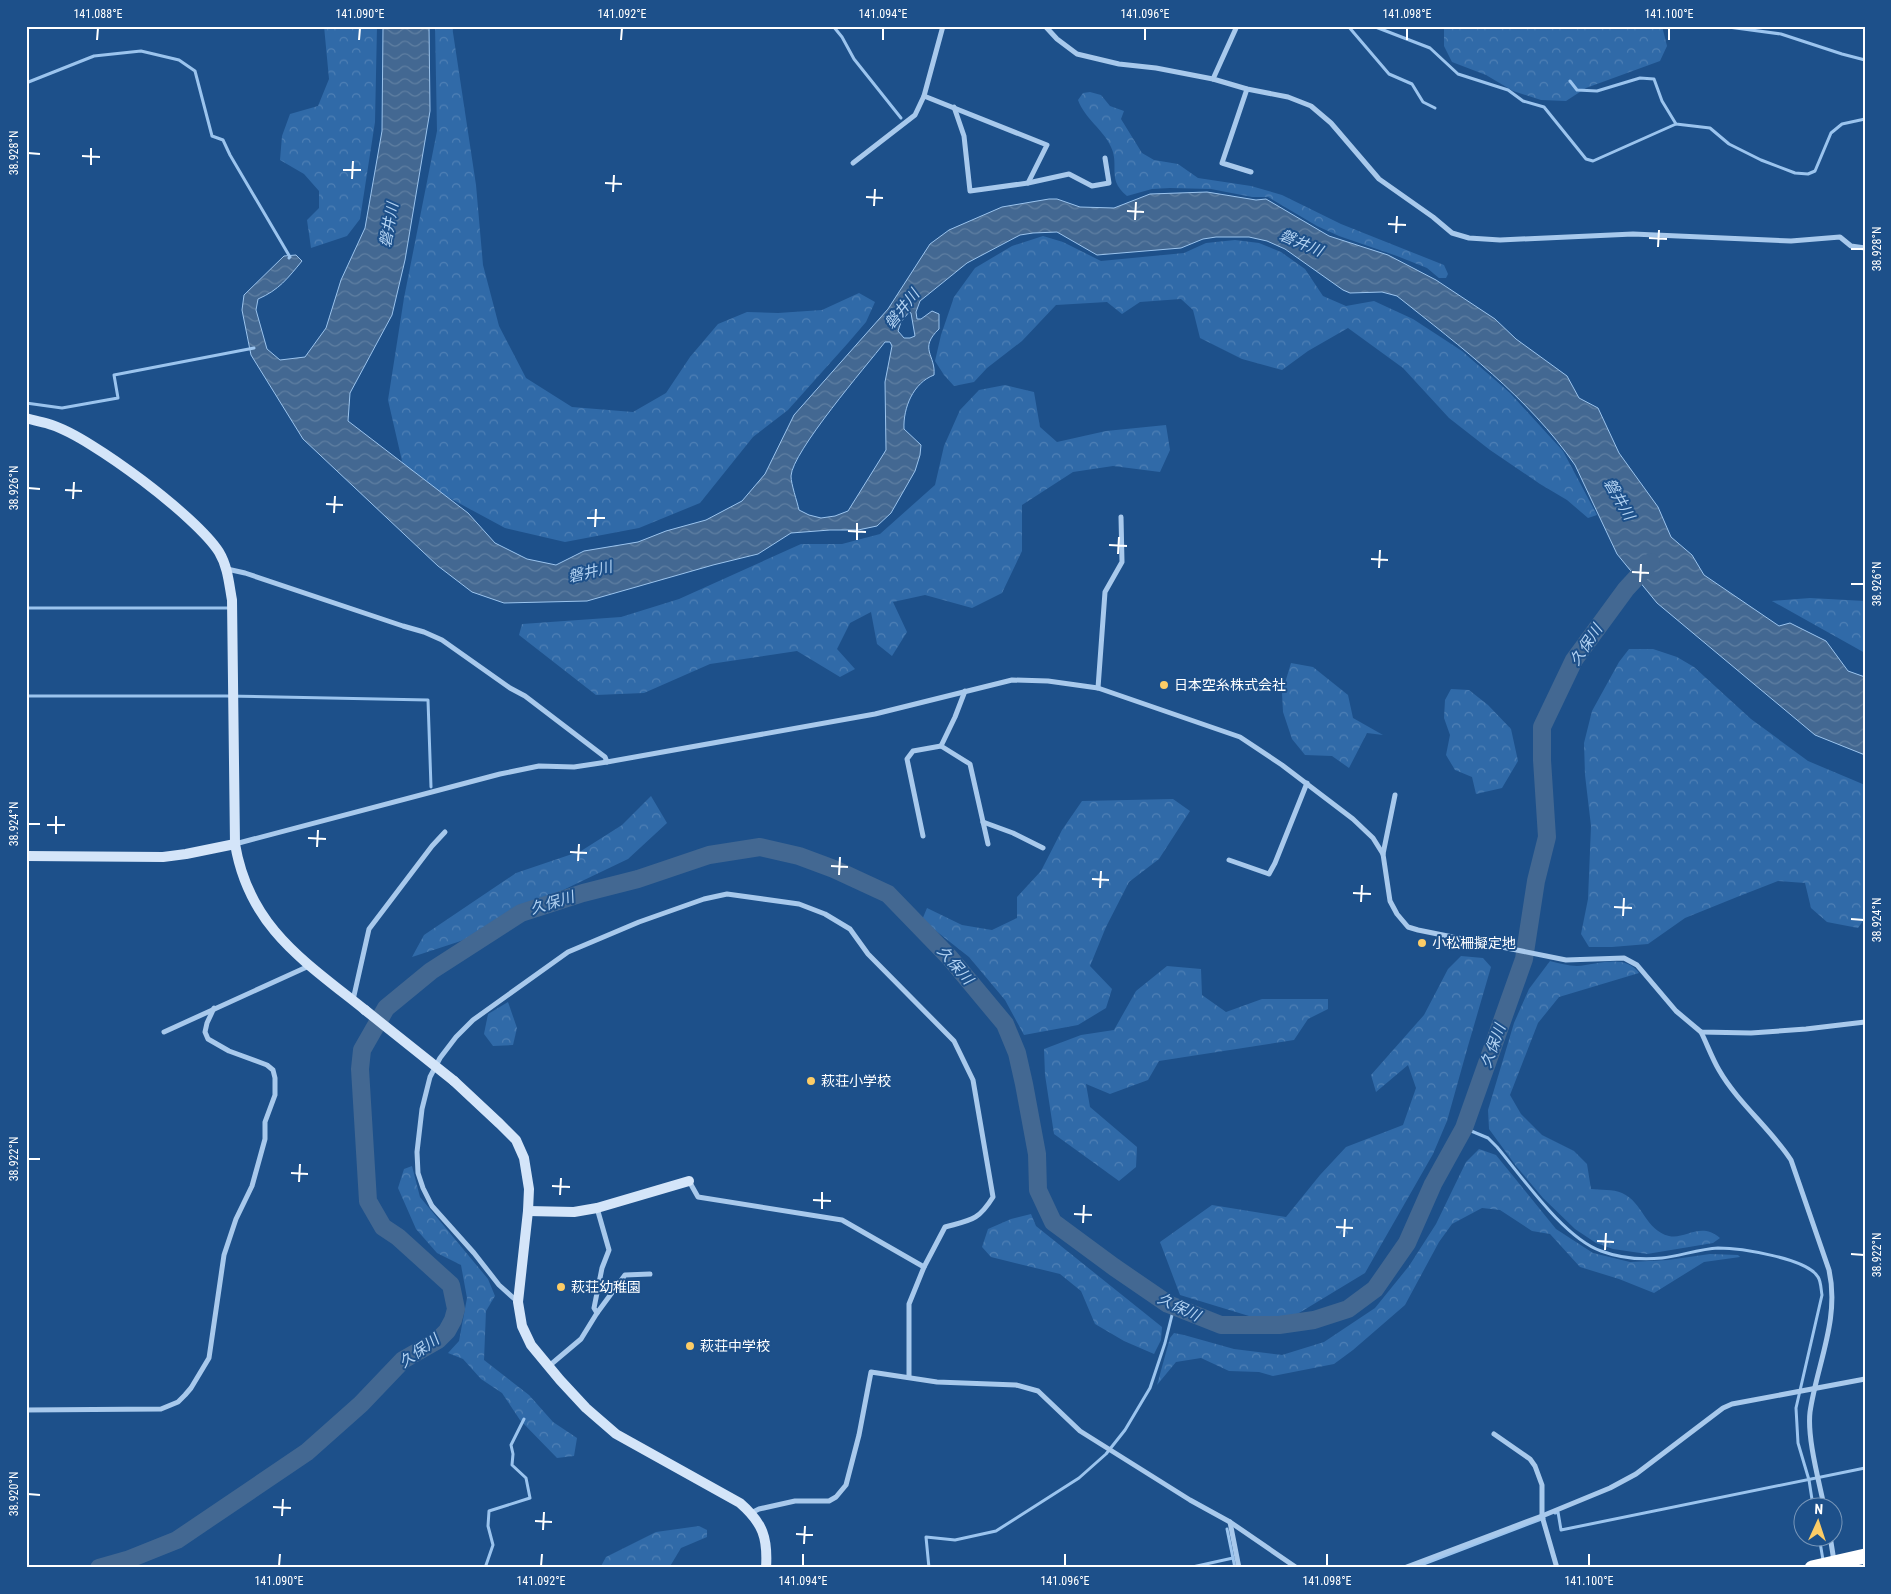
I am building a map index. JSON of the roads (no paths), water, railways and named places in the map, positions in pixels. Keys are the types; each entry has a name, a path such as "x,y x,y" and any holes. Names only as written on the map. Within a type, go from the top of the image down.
{"highway":[{"path":"1812,1568 1865,1556"}],"street":[{"path":"852,163 911,120 915,115 924,96 943,26"},
{"path":"1045,26 1057,39 1076,54 1119,64 1156,68 1213,79 1247,89 1288,97 1311,106 1331,123 1379,179 1433,217 1452,233 1470,238 1500,240 1634,234 1791,241 1840,237 1851,246 1865,248"},
{"path":"1213,79 1237,26"},
{"path":"1247,89 1222,163 1251,172"},
{"path":"924,96 1047,145 1028,183"},
{"path":"954,108 964,136 970,192 1028,183 1069,174 1092,186 1108,183 1105,158"},
{"path":"26,418 54,425 95,447 147,485 202,531 220,553 226,569 232,600 235,844 238,864 259,911 284,944 454,1081 516,1140 528,1171 528,1211 518,1302 522,1326 532,1345 548,1367 586,1408 616,1434 740,1503 751,1513 760,1523 765,1535 766,1568"},
{"path":"1098,688 1105,592 1122,562 1121,517"},
{"path":"226,569 244,573 424,632 442,640 510,688 525,696 606,757 607,762"},
{"path":"26,856 163,857 186,854 235,844 500,774 539,766 574,767 607,762 876,714 1012,680 1048,680 1098,688 1240,737 1282,764 1353,818 1373,838 1383,854"},
{"path":"941,746 965,691"},
{"path":"923,836 907,759 913,751 941,746 970,764 988,844"},
{"path":"1229,860 1269,874 1276,863 1306,783"},
{"path":"1395,795 1383,854 1390,901 1396,914 1408,927 1566,960 1624,958 1637,964 1676,1011 1701,1032 1719,1071 1741,1100 1781,1144 1791,1160 1829,1270 1833,1287 1830,1330 1810,1414 1812,1447 1822,1496"},
{"path":"983,822 1013,833 1043,848"},
{"path":"353,1001 370,929 432,846 445,832"},
{"path":"518,1302 499,1285 474,1253 432,1206 418,1173 417,1152 422,1109 430,1077 440,1058 456,1037 473,1020 568,952 639,922 704,898 727,894 799,904 826,914 850,929 868,954 954,1041 973,1080 992,1197 988,1205 975,1219 945,1227 924,1267 909,1304 909,1377"},
{"path":"164,1032 309,966"},
{"path":"26,1410 160,1408 178,1402 185,1395 209,1358 224,1255 236,1219 254,1177 265,1139 265,1122 275,1095 273,1070 267,1065 229,1052 208,1039 205,1032 206,1023 214,1008"},
{"path":"1701,1032 1760,1032 1865,1022"},
{"path":"528,1211 574,1212 597,1208 689,1181 698,1197 842,1220 924,1267"},
{"path":"597,1208 609,1250 600,1276 594,1308 597,1313"},
{"path":"548,1367 581,1339 597,1313 625,1275 650,1274"},
{"path":"751,1513 759,1509 795,1501 829,1501 836,1497 846,1485 859,1435 871,1372 937,1382 1016,1385 1038,1391 1080,1431 1190,1500 1230,1522 1298,1568"},
{"path":"1404,1568 1610,1488 1636,1474 1723,1408 1732,1404 1865,1379"},
{"path":"1494,1434 1530,1459 1536,1466 1542,1485 1542,1516 1557,1568"},
{"path":"1230,1522 1239,1568"},
{"path":"1832,1546 1835,1563"}],"water":[{"name":"磐井川","path":"383,26 429,26 430,111 405,260 392,315 350,393 348,421 468,513 495,543 527,559 556,565 584,551 638,542 666,531 706,520 742,501 765,474 794,415 888,309 930,244 949,230 1002,207 1049,199 1057,199 1080,207 1114,208 1150,194 1207,192 1256,200 1266,199 1329,236 1388,255 1436,280 1495,319 1516,339 1567,376 1579,398 1598,408 1619,453 1658,507 1671,537 1692,555 1704,575 1779,626 1790,623 1826,641 1848,671 1865,677 1865,755 1815,735 1657,603 1617,554 1575,465 1556,440 1515,395 1469,354 1397,296 1382,292 1350,293 1285,249 1267,241 1249,237 1216,237 1203,239 1181,248 1097,255 1057,232 1033,233 1020,235 967,263 920,301 916,312 917,319 921,319 932,311 939,314 939,329 933,336 929,347 934,375 920,384 915,390 905,413 904,429 921,445 920,455 915,471 891,513 877,526 858,530 791,533 758,554 587,601 504,603 472,592 438,566 303,439 251,355 242,310 244,295 284,256 296,255 302,261 277,288 258,299 256,310 267,349 280,360 305,357 326,328 341,280 365,228 382,131","holes":["909,312 911,313 915,336 904,338 898,331 901,322","885,342 890,342 892,346 885,382 886,450 848,511 835,516 821,518 809,515 799,510 791,479 795,464 816,429"]}],"waterway":[{"path":"833,26 842,37 854,59 901,118"},
{"path":"1348,26 1389,74 1412,84 1423,102 1435,108"},
{"path":"1373,26 1430,48 1458,74 1508,90 1523,101 1544,107 1586,159 1593,161 1676,124"},
{"path":"1721,26 1781,34 1865,60"},
{"path":"26,83 94,56 141,51 179,60 195,71 212,136 223,140 289,258"},
{"path":"1570,81 1577,90 1597,91 1640,78 1654,79 1662,101 1676,124 1710,128 1729,144 1761,160 1795,173 1808,174 1815,171 1831,133 1842,124 1865,119"},
{"path":"26,403 62,408 118,398 114,375 254,348"},
{"name":"久保川","path":"99,1568 127,1560 177,1540 307,1452 361,1404 403,1360 438,1340 447,1331 453,1320 456,1309 451,1285 398,1237 383,1227 368,1201 360,1069 362,1050 386,1008 431,971 521,913 583,893 638,879 709,855 760,847 799,856 834,869 888,894 950,958 1005,1024 1017,1053 1024,1084 1037,1154 1038,1190 1053,1222 1114,1267 1168,1304 1221,1325 1279,1325 1314,1320 1348,1309 1375,1289 1407,1243 1433,1184 1464,1128 1524,959 1536,881 1547,837 1542,727 1574,660 1626,589 1651,562"},
{"path":"26,608 227,608"},
{"path":"26,696 226,696 428,700 431,787"},
{"path":"1464,1128 1488,1138 1559,1221 1573,1234 1601,1251 1623,1257 1647,1259 1718,1248 1741,1250 1787,1259 1801,1264 1818,1277 1822,1295 1796,1408 1798,1443 1809,1480 1811,1496"},
{"path":"929,1568 926,1537 955,1540 996,1531 1079,1478 1106,1454 1125,1430 1150,1388 1165,1343 1174,1307"},
{"path":"485,1568 493,1545 488,1526 489,1511 530,1498 526,1478 512,1465 513,1454 511,1445 524,1419"},
{"path":"1555,1513 1558,1512 1561,1530 1865,1468"},
{"path":"1413,1568 1544,1518"},
{"path":"1227,1529 1235,1568"},
{"path":"1821,1546 1823,1560"},
{"path":"1188,1568 1233,1558"}],"place":[{"name":"日本空糸株式会社","path":"1164,685"},
{"name":"小松柵擬定地","path":"1422,943"},
{"name":"萩荘小学校","path":"811,1081"},
{"name":"萩荘幼稚園","path":"561,1287"},
{"name":"萩荘中学校","path":"690,1346"}]}
